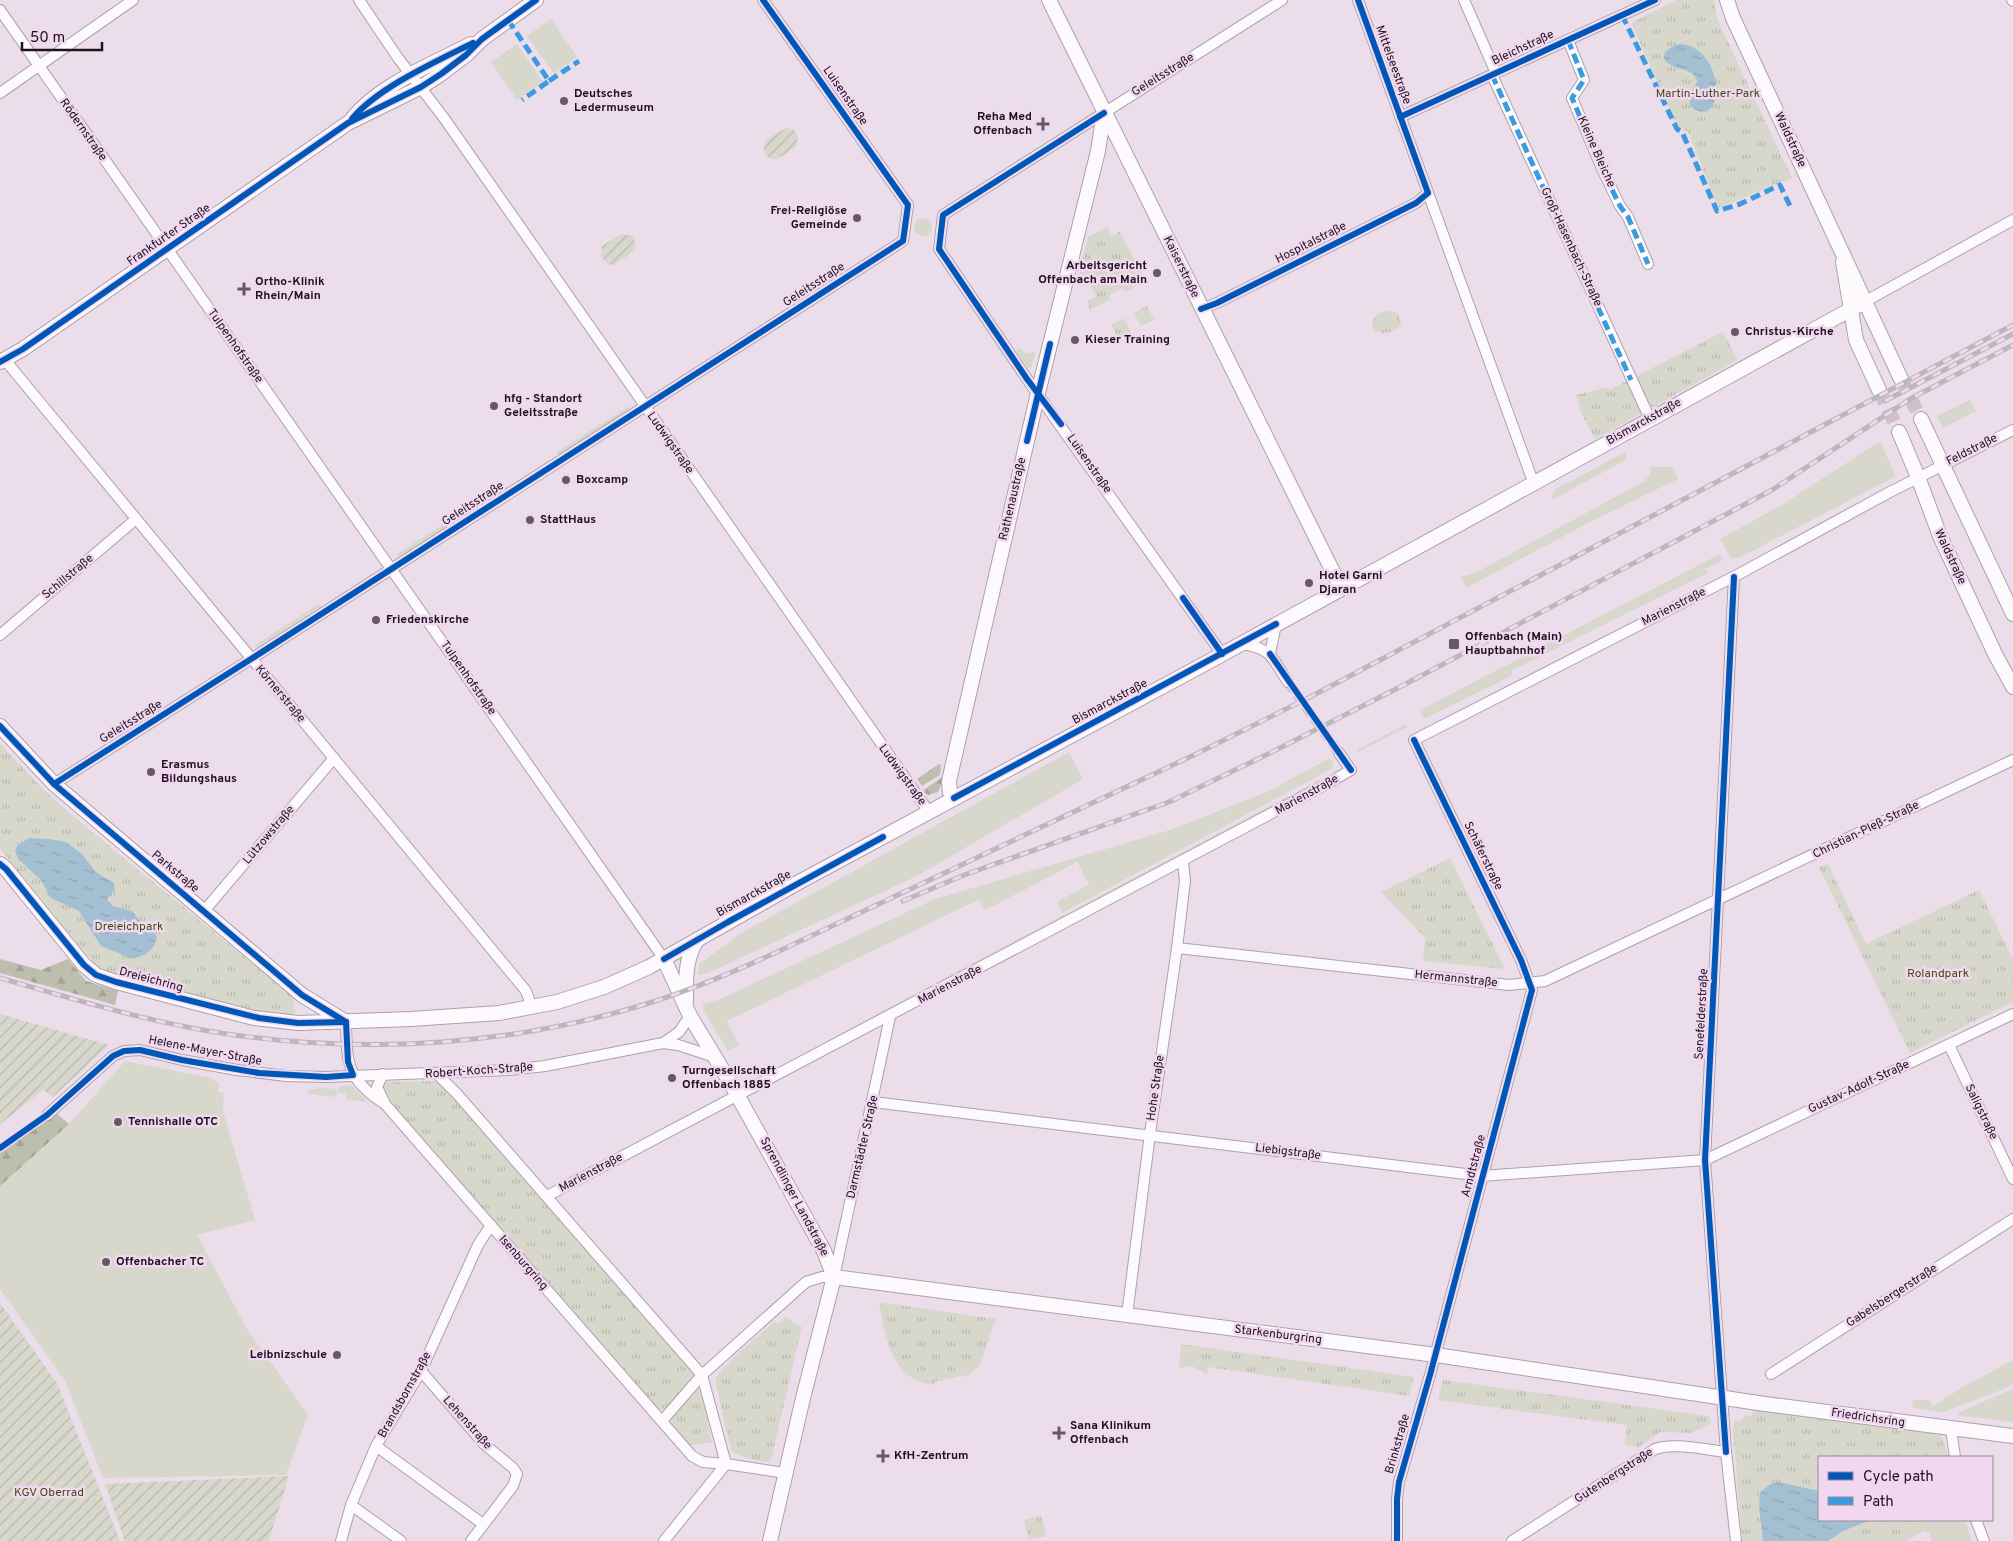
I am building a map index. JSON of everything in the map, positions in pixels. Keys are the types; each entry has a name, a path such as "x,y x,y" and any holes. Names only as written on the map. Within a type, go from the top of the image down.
{"main road":[{"name":"Frankfurter Straße","path":"2,361 23,349 167,250 348,123 421,87 460,60 482,39 536,0"},
{"name":"Kaiserstraße","path":"1049,0 1341,588"},
{"name":"Waldstraße","path":"1727,0 1731,13 1902,379"},
{"name":"Frankfurter Straße","path":"348,123 363,106 411,75 482,39"},
{"name":"Rathenaustraße","path":"954,798 950,792 949,781 1038,393 1098,151 1104,112"},
{"name":"Waldstraße","path":"1842,252 1856,340 1879,390"},
{"name":"Bismarckstraße","path":"346,1022 460,1016 532,1007 597,990 664,959 954,798 1222,654 1866,301"},
{"path":"1922,419 1937,468 2013,614"},
{"name":"Waldstraße","path":"1898,432 1918,477 1938,532 2011,686"},
{"name":"Parkstraße","path":"0,726 54,784 302,995 346,1022"},
{"name":"Dreieichring","path":"0,864 84,965 96,975 116,982 254,1018 288,1022 346,1022"},
{"path":"688,1011 686,969 690,950 697,940"},
{"name":"Sprendlinger Landstraße","path":"664,959 688,1011 738,1096 824,1251 834,1277"},
{"path":"288,1022 301,1014 304,1007 302,995"},
{"path":"770,1541 834,1277"},
{"name":"Starkenburgring","path":"834,1277 1436,1355 1723,1396"},
{"name":"Friedrichsring","path":"1723,1396 1765,1404 2013,1436"}],"street":[{"path":"0,93 133,0"},
{"name":"Ludwigstraße","path":"359,0 929,812"},
{"name":"Luisenstraße","path":"764,0 908,205 903,241"},
{"name":"Geleitsstraße","path":"939,249 943,215 1282,0"},
{"name":"Mittelseestraße","path":"1358,0 1534,482"},
{"name":"Groß-Hasenbach-Straße","path":"1464,0 1494,74 1650,419"},
{"name":"Bleichstraße","path":"1400,117 1655,0"},
{"name":"Rödernstraße","path":"0,10 167,250"},
{"name":"Kleine Bleiche","path":"1568,40 1584,80 1572,98 1596,155 1620,206 1628,217 1648,264"},
{"name":"Hospitalstraße","path":"1201,308 1217,303 1416,203 1428,193"},
{"name":"Bismarckstraße","path":"1866,301 2013,220"},
{"name":"Geleitsstraße","path":"54,784 903,241"},
{"name":"Luisenstraße","path":"939,249 1222,654"},
{"name":"Tulpenhofstraße","path":"167,250 664,959"},
{"name":"Körnerstraße","path":"2,361 136,519 526,991 532,1007"},
{"name":"Feldstraße","path":"1937,468 2013,430"},
{"name":"Marienstraße","path":"1414,740 1734,577 1937,468"},
{"name":"Schillstraße","path":"0,635 136,519"},
{"name":"Senefelderstraße","path":"1734,577 1705,1160 1726,1452 1736,1541"},
{"path":"1270,654 1276,624"},
{"path":"1240,644 1258,647 1270,654 1288,682"},
{"name":"Schäferstraße","path":"1414,740 1531,984"},
{"name":"Marienstraße","path":"547,1196 1183,862 1351,770 1338,753"},
{"name":"Lützowstraße","path":"204,911 334,758"},
{"name":"Christian-Pleß-Straße","path":"1718,900 2013,760"},
{"name":"Hohe Straße","path":"1126,1315 1177,948 1184,881 1183,862"},
{"name":"Hermannstraße","path":"1177,948 1509,985 1531,984 1544,981 1718,900"},
{"name":"Arndtstraße","path":"1436,1355 1482,1176 1531,999 1531,984"},
{"name":"Robert-Koch-Straße","path":"663,1043 679,1032 688,1011"},
{"name":"Gustav-Adolf-Straße","path":"1705,1160 2013,1014"},
{"name":"Darmstädter Straße","path":"834,1277 890,1016"},
{"name":"Isenburgring","path":"346,1022 347,1059 353,1075 371,1095 384,1104 695,1459 703,1462 785,1473"},
{"name":"Robert-Koch-Straße","path":"353,1075 500,1072 546,1066 663,1043 678,1045 715,1057"},
{"name":"Saligstraße","path":"1949,1045 2013,1179"},
{"name":"Helene-Mayer-Straße","path":"47,1115 109,1060 124,1051 140,1050 182,1060 259,1073 326,1077 353,1075"},
{"path":"383,1074 377,1087 384,1104"},
{"path":"437,1074 458,1095 547,1196 702,1375 726,1464 664,1541"},
{"path":"458,1095 456,1084 460,1074"},
{"name":"Liebigstraße","path":"873,1102 1150,1134 1482,1176 1705,1160"},
{"name":"Gabelsbergerstraße","path":"1771,1374 2013,1218"},
{"name":"Brandsbornstraße","path":"340,1541 352,1505 376,1446 421,1371 478,1246 491,1225"},
{"path":"662,1421 702,1375 806,1282 822,1277 834,1277"},
{"name":"Brinkstraße","path":"1397,1541 1396,1499 1399,1482 1436,1355"},
{"name":"Lehenstraße","path":"421,1371 484,1444 516,1472 513,1486 483,1524"},
{"path":"1951,1429 1955,1456"},
{"path":"376,1446 483,1524 471,1541"},
{"name":"Gutenbergstraße","path":"1512,1541 1529,1536 1655,1449 1667,1446 1726,1452"},
{"path":"352,1505 401,1541"},
{"path":"1976,1521 1984,1541"}],"green space":[{"name":"Martin-Luther-Park","path":"1676,0 1714,0 1718,21 1792,178 1718,208 1688,132 1678,127 1631,23"},
{"path":"551,19 577,57 554,74 527,36"},
{"path":"517,44 543,82 517,100 491,62"},
{"path":"786,128 793,129 798,136 796,147 780,157 774,159 767,157 764,151 766,140"},
{"path":"923,218 929,221 932,227 929,233 923,236 917,233 914,227 917,221"},
{"path":"1107,227 1112,236 1120,232 1146,281 1125,292 1122,288 1109,295 1111,299 1090,310 1087,301 1096,297 1088,280 1079,285 1077,282 1088,237"},
{"path":"622,234 632,236 635,246 626,257 613,265 608,264 601,256 602,246"},
{"path":"1147,306 1154,320 1141,326 1134,313"},
{"path":"1384,311 1397,313 1400,318 1401,323 1399,327 1384,333 1373,330 1372,325 1376,316"},
{"path":"1124,318 1131,332 1118,338 1111,325"},
{"path":"1723,332 1738,360 1595,439 1581,413 1576,395 1605,388 1611,389"},
{"path":"1018,347 1026,353 1036,352 1031,367 1028,368 1016,351"},
{"path":"1970,400 1976,411 1943,428 1937,416"},
{"path":"629,406 631,410 559,456 557,452"},
{"path":"1880,441 1896,476 1741,557 1731,559 1720,539 1785,503"},
{"path":"1625,452 1627,456 1625,460 1552,499 1554,490"},
{"path":"1651,467 1673,467 1678,479 1590,522 1466,588 1461,577 1477,572 1645,481 1650,474"},
{"path":"461,513 464,516 399,557 397,554"},
{"path":"1720,554 1723,560 1705,569 1708,573 1513,670 1511,676 1424,719 1420,710"},
{"path":"319,604 321,606 256,648 254,646"},
{"path":"1406,724 1407,727 1358,752 1357,750"},
{"name":"Dreieichpark","path":"0,744 68,812 295,999 293,1009 297,1011 287,1016 268,1017 100,971 0,849"},
{"path":"1069,752 1083,779 917,876 708,973 698,975 699,964 743,932"},
{"path":"1330,758 1333,768 1062,913 1057,902 1089,884 1077,862 986,910 978,900 727,1021 739,1045 728,1051 704,1012 703,1004 718,1000 935,899 1170,830 1267,792"},
{"path":"939,764 941,765 940,775 922,786 917,779"},
{"path":"941,778 944,779 938,792 928,795 922,791"},
{"path":"1319,780 1321,782 942,982 941,980"},
{"path":"1450,858 1504,967 1502,969 1423,961 1425,938 1381,892"},
{"name":"Rolandpark","path":"1828,864 1866,944 1979,890 2013,959 2013,1002 1910,1053 1819,867"},
{"path":"0,959 41,970 68,959 86,981 118,991 115,1005 0,973"},
{"path":"932,985 933,987 797,1060 796,1058"},
{"path":"0,1014 109,1045 53,1097 43,1090 0,1124"},
{"name":"Offenbacher TC","path":"125,1061 211,1078 219,1083 218,1092 224,1093 223,1111 255,1220 197,1235 247,1329 308,1415 286,1475 103,1478 65,1381 0,1289 0,1186 69,1124"},
{"path":"434,1081 440,1083 694,1373 685,1389 664,1409 660,1410 657,1408 383,1094 381,1085 388,1082"},
{"path":"343,1085 352,1086 366,1099 365,1102 346,1099 346,1094 339,1093 338,1088"},
{"path":"318,1087 336,1089 337,1093 334,1097 309,1094 308,1089 317,1089"},
{"path":"55,1112 69,1124 0,1186 0,1153"},
{"path":"879,1302 996,1319 980,1365 965,1378 964,1375 934,1382 935,1385 916,1380 907,1374 894,1357 886,1335"},
{"name":"KGV Oberrad","path":"0,1303 57,1383 120,1541 0,1541"},
{"path":"786,1317 802,1327 771,1460 763,1461 740,1456 732,1451 716,1379 725,1366 742,1350 774,1322 779,1323"},
{"path":"1181,1344 1414,1377 1409,1396 1208,1367 1207,1375 1192,1366 1179,1368"},
{"path":"2011,1361 2013,1362 2013,1384 2006,1388 1944,1412 1912,1408 1913,1400 1929,1400 1933,1406"},
{"path":"1443,1380 1709,1416 1711,1424 1691,1433 1660,1432 1639,1447 1625,1445 1627,1425 1438,1400"},
{"path":"699,1389 702,1392 712,1442 692,1445 688,1444 670,1420 695,1391"},
{"path":"2013,1389 2013,1422 1958,1415 1959,1412"},
{"path":"1753,1409 1774,1410 1940,1435 1948,1456 1818,1456 1818,1521 1937,1521 1908,1541 1742,1541 1733,1430 1734,1421 1740,1421 1745,1415 1752,1416"},
{"name":"KGV Oberrad","path":"289,1476 269,1541 125,1541 105,1484"},
{"path":"1041,1516 1046,1536 1029,1540 1024,1520"},
{"path":"1937,1521 1965,1521 1972,1541 1932,1541 1929,1533 1924,1530"}],"water":[{"path":"1680,44 1695,49 1706,59 1713,73 1716,87 1715,100 1710,109 1702,112 1690,106 1689,96 1697,82 1695,77 1692,73 1673,66 1664,59 1665,53 1671,47"},
{"path":"29,838 66,842 82,854 96,872 114,883 115,890 107,899 113,906 132,911 144,926 156,935 157,939 153,947 146,954 133,959 101,946 79,911 51,898 41,880 18,859 15,850 18,845"},
{"path":"1778,1482 1818,1491 1818,1521 1868,1521 1843,1531 1828,1541 1763,1541 1759,1506 1760,1493 1769,1485"}],"tunnel":[{"path":"1901,379 1921,419"},
{"path":"1879,390 1899,432"},
{"path":"1288,682 1339,753"}],"railway":[{"path":"0,978 116,1011 175,1025 234,1035 337,1044 442,1042 493,1037 545,1029 596,1018 663,999 761,959 1194,755 1312,696 2013,325"},
{"path":"1885,401 2013,334"},
{"path":"903,901 964,875 1169,802 1266,755 1398,688 1772,490 1910,399 2013,345"}],"marked path":[{"path":"1622,15 1677,129 1682,132 1717,211 1740,204 1780,185 1790,206"},
{"path":"508,20 549,81 522,100"},
{"path":"1568,40 1584,80 1572,98 1603,171 1620,206 1628,217 1648,264"},
{"path":"549,81 579,61"},
{"path":"1492,75 1631,380"}],"cycle path":[{"path":"0,362 23,349 348,123 421,87 441,74 466,55 482,39 536,0"},
{"path":"54,784 903,241 908,205 763,0"},
{"path":"1201,309 1217,303 1416,203 1428,193 1358,0"},
{"path":"1400,117 1655,0"},
{"path":"352,119 376,97 392,86 473,43"},
{"path":"1061,424 1027,379 939,249 943,215 1104,113"},
{"path":"1027,441 1050,344"},
{"path":"1726,1452 1705,1160 1734,577"},
{"path":"1183,598 1222,654"},
{"path":"954,798 1276,624"},
{"path":"1270,654 1351,770"},
{"path":"0,726 54,784 302,995 346,1022"},
{"path":"1397,1541 1399,1482 1430,1375 1532,990 1521,960 1414,740"},
{"path":"664,959 883,837"},
{"path":"0,864 84,965 96,975 116,982 259,1018 298,1023 346,1022"},
{"path":"0,1148 47,1115 113,1056 124,1051 140,1050 182,1060 259,1073 326,1077 353,1075 348,1062 346,1022"}],"place":[{"name":"Deutsches Ledermuseum","path":"564,101"},
{"name":"Reha Med Offenbach","path":"1043,124"},
{"name":"Frei-Religiöse Gemeinde","path":"857,218"},
{"name":"Arbeitsgericht Offenbach am Main","path":"1157,273"},
{"name":"Ortho-Klinik Rhein/Main","path":"244,289"},
{"name":"Christus-Kirche","path":"1735,332"},
{"name":"Kieser Training","path":"1075,340"},
{"name":"hfg - Standort Geleitsstraße","path":"494,406"},
{"name":"Boxcamp","path":"566,480"},
{"name":"StattHaus","path":"530,520"},
{"name":"Hotel Garni Djaran","path":"1309,583"},
{"name":"Friedenskirche","path":"376,620"},
{"name":"Offenbach (Main) Hauptbahnhof","path":"1454,644"},
{"name":"Erasmus Bildungshaus","path":"151,772"},
{"name":"Turngesellschaft Offenbach 1885","path":"672,1078"},
{"name":"Tennishalle OTC","path":"118,1122"},
{"name":"Offenbacher TC","path":"106,1262"},
{"name":"Leibnizschule","path":"337,1355"},
{"name":"Sana Klinikum Offenbach","path":"1059,1433"},
{"name":"KfH-Zentrum","path":"883,1456"}]}
